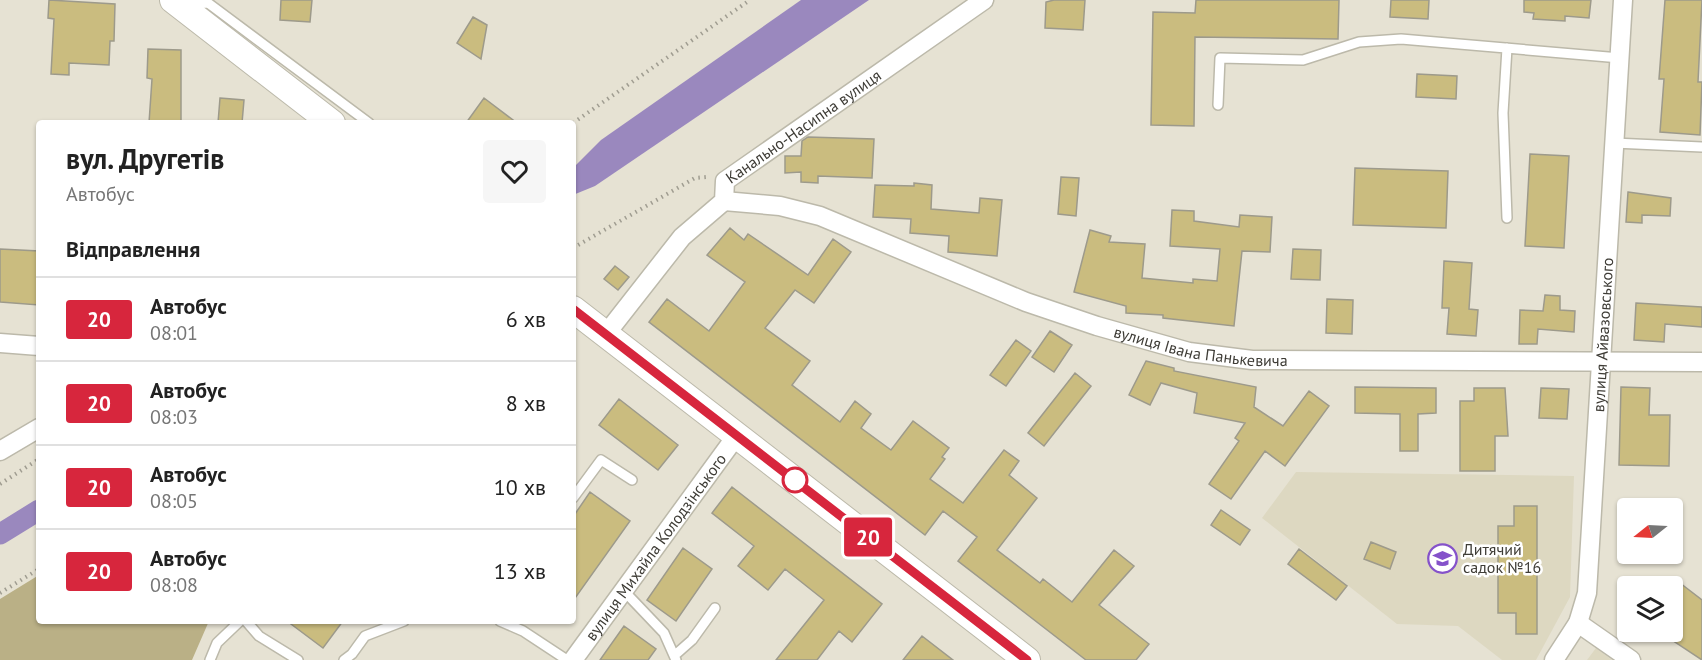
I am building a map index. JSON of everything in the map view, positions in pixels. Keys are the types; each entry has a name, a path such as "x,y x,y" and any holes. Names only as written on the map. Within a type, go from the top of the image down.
{"main road":[{"path":"180,6 328,120"},
{"path":"576,311 1027,660"}],"street":[{"name":"Канально-Насипна вулиця","path":"606,334 682,237 724,201 725,181 984,0"},
{"name":"вулиця Айвазовського","path":"1554,660 1578,623 1587,593 1623,0"},
{"name":"вулиця Івана Панькевича","path":"724,201 780,206 820,216 1026,302 1143,341 1189,352 1252,360 1702,362"},
{"path":"0,343 36,346"},
{"path":"0,451 36,430"},
{"name":"вулиця Михайла Колодзінського","path":"573,660 737,435"},
{"path":"1578,623 1631,660"}],"lane":[{"path":"180,6 208,3 365,120"},
{"path":"1218,105 1220,58 1303,60 1359,42 1401,39 1620,58"},
{"path":"1507,48 1503,113 1507,218"},
{"path":"1614,143 1702,147"},
{"path":"576,494 602,460 632,480"},
{"path":"624,591 664,633 676,657 692,640 715,608"},
{"path":"210,660 217,643 237,624"},
{"path":"249,624 259,636 298,660"},
{"path":"344,660 352,654 364,636 396,624"},
{"path":"507,624 523,631 567,660"}],"path":[{"path":"576,121 750,0"},
{"path":"576,246 695,178 709,176 725,181"},
{"path":"0,484 36,461"},
{"path":"0,593 36,571"}],"shaded area":[{"path":"801,0 869,0 595,186 576,194 576,165 601,140"},
{"name":"Дитячий садок №16","path":"1296,472 1574,476 1570,597 1536,660 1502,660 1458,626 1397,624 1262,518"},
{"path":"36,577 36,624 208,624 192,660 0,660 0,599"},
{"path":"1596,648 1612,660 1587,660"}],"building":[{"path":"49,0 115,4 114,41 110,41 109,65 69,63 69,75 51,74 54,19 48,18"},
{"path":"281,0 312,0 310,22 280,20"},
{"path":"1085,0 1083,30 1045,28 1046,2"},
{"path":"1196,0 1339,0 1338,39 1195,37 1194,126 1151,125 1153,12 1195,13"},
{"path":"1391,0 1429,0 1428,19 1390,17"},
{"path":"1524,0 1591,0 1589,18 1565,16 1565,21 1533,19 1534,13 1524,12"},
{"path":"1665,0 1702,0 1698,82 1702,82 1700,135 1660,132 1664,79 1659,79"},
{"path":"473,17 487,25 481,59 457,43"},
{"path":"148,49 181,50 181,120 149,120 152,79 147,78"},
{"path":"1417,74 1457,76 1456,99 1416,97"},
{"path":"220,98 244,100 242,120 218,120"},
{"path":"484,98 513,120 468,120"},
{"path":"808,137 874,139 872,178 818,176 818,183 801,182 801,172 785,173 785,156 801,156 802,141"},
{"path":"1530,154 1569,156 1564,248 1525,246"},
{"path":"1355,168 1448,171 1446,228 1353,225"},
{"path":"1061,177 1079,178 1076,216 1058,214"},
{"path":"914,183 932,185 931,209 979,213 980,198 1002,200 997,256 948,252 949,236 910,233 911,219 873,217 875,185 914,186"},
{"path":"1628,192 1671,198 1670,216 1642,215 1642,223 1626,222"},
{"path":"1172,210 1194,211 1194,221 1239,227 1240,215 1272,217 1270,252 1242,251 1234,326 1163,318 1163,315 1126,313 1126,306 1074,292 1090,230 1111,236 1109,242 1145,244 1142,278 1193,283 1193,279 1217,281 1220,249 1170,246"},
{"path":"730,228 744,240 748,234 808,275 833,239 851,252 814,303 795,290 765,328 810,361 792,385 840,422 855,401 871,414 861,428 891,450 913,421 949,448 942,457 945,459 930,479 963,503 1004,450 1019,461 1009,475 1037,498 997,550 1040,583 1043,579 1072,602 1114,550 1134,566 1099,605 1149,644 1136,660 1086,660 958,561 977,537 943,511 925,535 649,322 667,299 709,331 745,282 707,255"},
{"path":"0,249 36,251 36,305 0,302"},
{"path":"1293,249 1321,250 1320,280 1291,279"},
{"path":"1444,261 1472,263 1469,309 1478,310 1476,336 1447,334 1449,308 1442,308"},
{"path":"615,266 629,277 618,290 604,279"},
{"path":"1545,295 1560,296 1560,310 1575,311 1574,332 1538,329 1537,344 1519,344 1520,310 1543,311"},
{"path":"1327,299 1353,300 1352,334 1326,333"},
{"path":"1636,303 1702,307 1702,327 1665,324 1664,342 1634,340"},
{"path":"1050,331 1072,345 1054,372 1032,357"},
{"path":"1016,340 1031,351 1006,386 990,375"},
{"path":"1146,361 1174,368 1174,371 1256,387 1254,407 1283,426 1309,391 1329,406 1285,466 1265,451 1231,499 1209,484 1239,441 1235,438 1245,423 1194,413 1197,393 1161,383 1150,405 1129,395"},
{"path":"1075,373 1091,386 1044,446 1028,433"},
{"path":"1355,387 1436,388 1436,413 1418,414 1418,451 1400,451 1400,414 1355,413"},
{"path":"1621,387 1650,388 1649,415 1670,415 1669,466 1619,465"},
{"path":"1474,388 1505,388 1508,436 1495,436 1495,471 1460,471 1460,401 1474,401"},
{"path":"1541,388 1569,389 1567,419 1539,418"},
{"path":"619,399 678,445 658,470 599,425"},
{"path":"732,487 882,604 852,642 839,631 817,660 776,660 824,600 785,569 768,590 738,566 754,546 712,513"},
{"path":"590,492 630,521 576,597 576,513"},
{"path":"1514,506 1537,506 1537,634 1516,634 1516,613 1498,613 1498,526 1514,526"},
{"path":"1221,510 1250,530 1240,545 1211,525"},
{"path":"1371,542 1396,552 1390,569 1364,559"},
{"path":"683,548 712,569 676,621 647,600"},
{"path":"1299,549 1347,586 1336,600 1288,564"},
{"path":"1683,585 1702,600 1702,660 1675,642 1683,642"},
{"path":"291,624 341,624 323,648"},
{"path":"624,626 656,649 648,660 600,660"},
{"path":"922,636 953,660 903,660"}],"waterway":[{"path":"0,534 36,512"}],"bus line":[{"name":"20","path":"576,311 1027,660"}],"place":[{"name":"Дитячий садок №16","path":"1442,558"}]}
